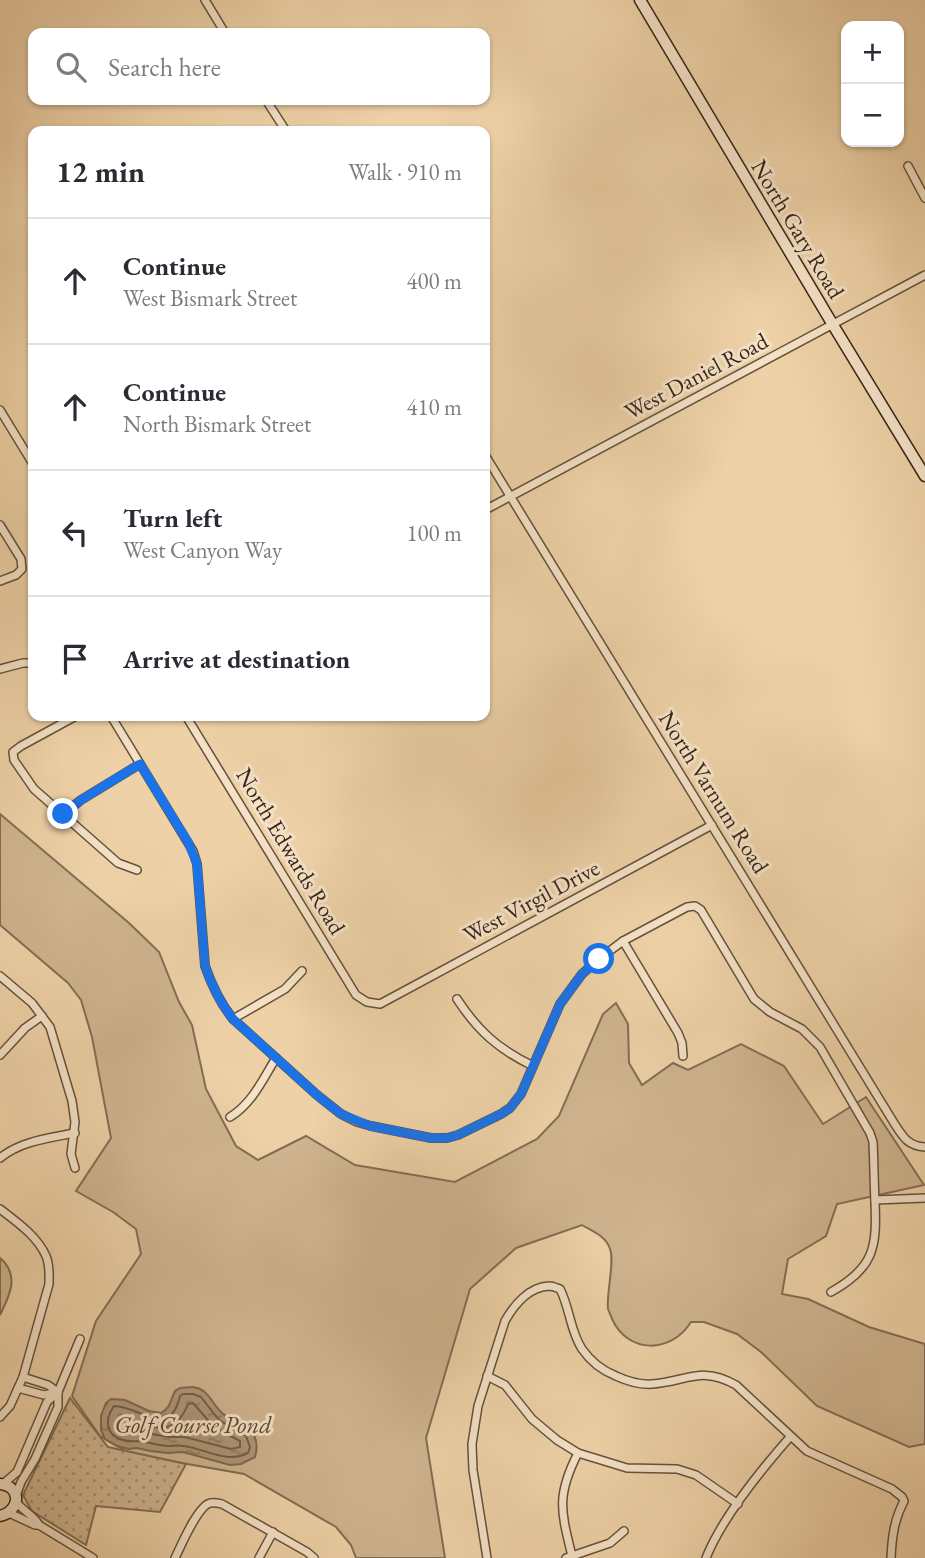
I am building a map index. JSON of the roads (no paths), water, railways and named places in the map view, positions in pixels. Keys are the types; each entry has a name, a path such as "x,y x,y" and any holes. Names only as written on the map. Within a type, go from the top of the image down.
{"street":[{"path":"205,0 222,28"},
{"name":"North Gary Road","path":"640,0 925,476"},
{"path":"269,105 283,126"},
{"path":"908,166 925,198"},
{"name":"West Daniel Road","path":"490,507 925,275"},
{"path":"0,410 28,456"},
{"name":"North Varnum Road","path":"490,463 894,1123 914,1146 925,1147"},
{"path":"0,525 21,559 22,569 16,575 0,581"},
{"path":"0,669 28,663"},
{"path":"67,721 13,752 15,761 34,789 118,863 137,870"},
{"path":"114,721 192,851 197,864 205,966 223,1007 317,1095 341,1114 370,1126 431,1138 447,1138 501,1114 510,1108 521,1094 560,1004 582,974 623,941 687,907 695,906 701,910 754,999 761,1006 802,1029 820,1047 870,1133 873,1142 876,1233 871,1254 856,1276 831,1292"},
{"name":"North Edwards Road","path":"189,721 356,995 367,1002"},
{"path":"63,814 140,764"},
{"name":"West Virgil Drive","path":"367,1002 380,1004 712,825"},
{"path":"623,941 678,1033 683,1056"},
{"path":"233,1019 285,989 302,971"},
{"path":"0,976 32,1003 50,1027 72,1101 75,1133 71,1154 75,1168"},
{"path":"457,999 470,1019 489,1039 533,1066"},
{"path":"0,1055 25,1028 42,1016"},
{"path":"230,1117 248,1103 276,1058"},
{"path":"0,1158 25,1144 75,1133"},
{"path":"875,1200 925,1198"},
{"path":"0,1209 27,1230 47,1257 50,1269 49,1284 23,1377 10,1406 0,1417"},
{"path":"487,1558 473,1470 472,1444 478,1406 505,1321 524,1297 549,1286 560,1289 581,1347 600,1368 636,1383 650,1385 689,1376 709,1375 726,1379 736,1385 807,1451 892,1489 904,1501 892,1531 891,1558"},
{"path":"5,1515 13,1510 21,1482 35,1460 58,1407 58,1392 80,1339"},
{"path":"487,1376 505,1385 532,1419 556,1440 578,1453 627,1468 677,1469 696,1475 738,1504"},
{"path":"23,1377 48,1385 58,1392"},
{"path":"18,1388 44,1395 58,1392"},
{"path":"39,1525 24,1511 12,1489 2,1484 17,1472 47,1402 58,1392"},
{"path":"706,1558 712,1541 767,1464 790,1437"},
{"path":"578,1453 563,1486 562,1511 569,1557 610,1543 624,1531"},
{"path":"174,1558 200,1511 210,1503 222,1504 314,1558"},
{"path":"5,1515 39,1525 93,1558"},
{"path":"259,1558 273,1532"}],"water":[{"name":"Golf Course Pond","path":"193,1387 206,1393 222,1413 251,1431 257,1444 255,1457 241,1464 230,1465 183,1452 129,1449 105,1439 101,1430 101,1416 106,1403 111,1399 125,1400 149,1411 161,1413 169,1406 175,1391"}]}
